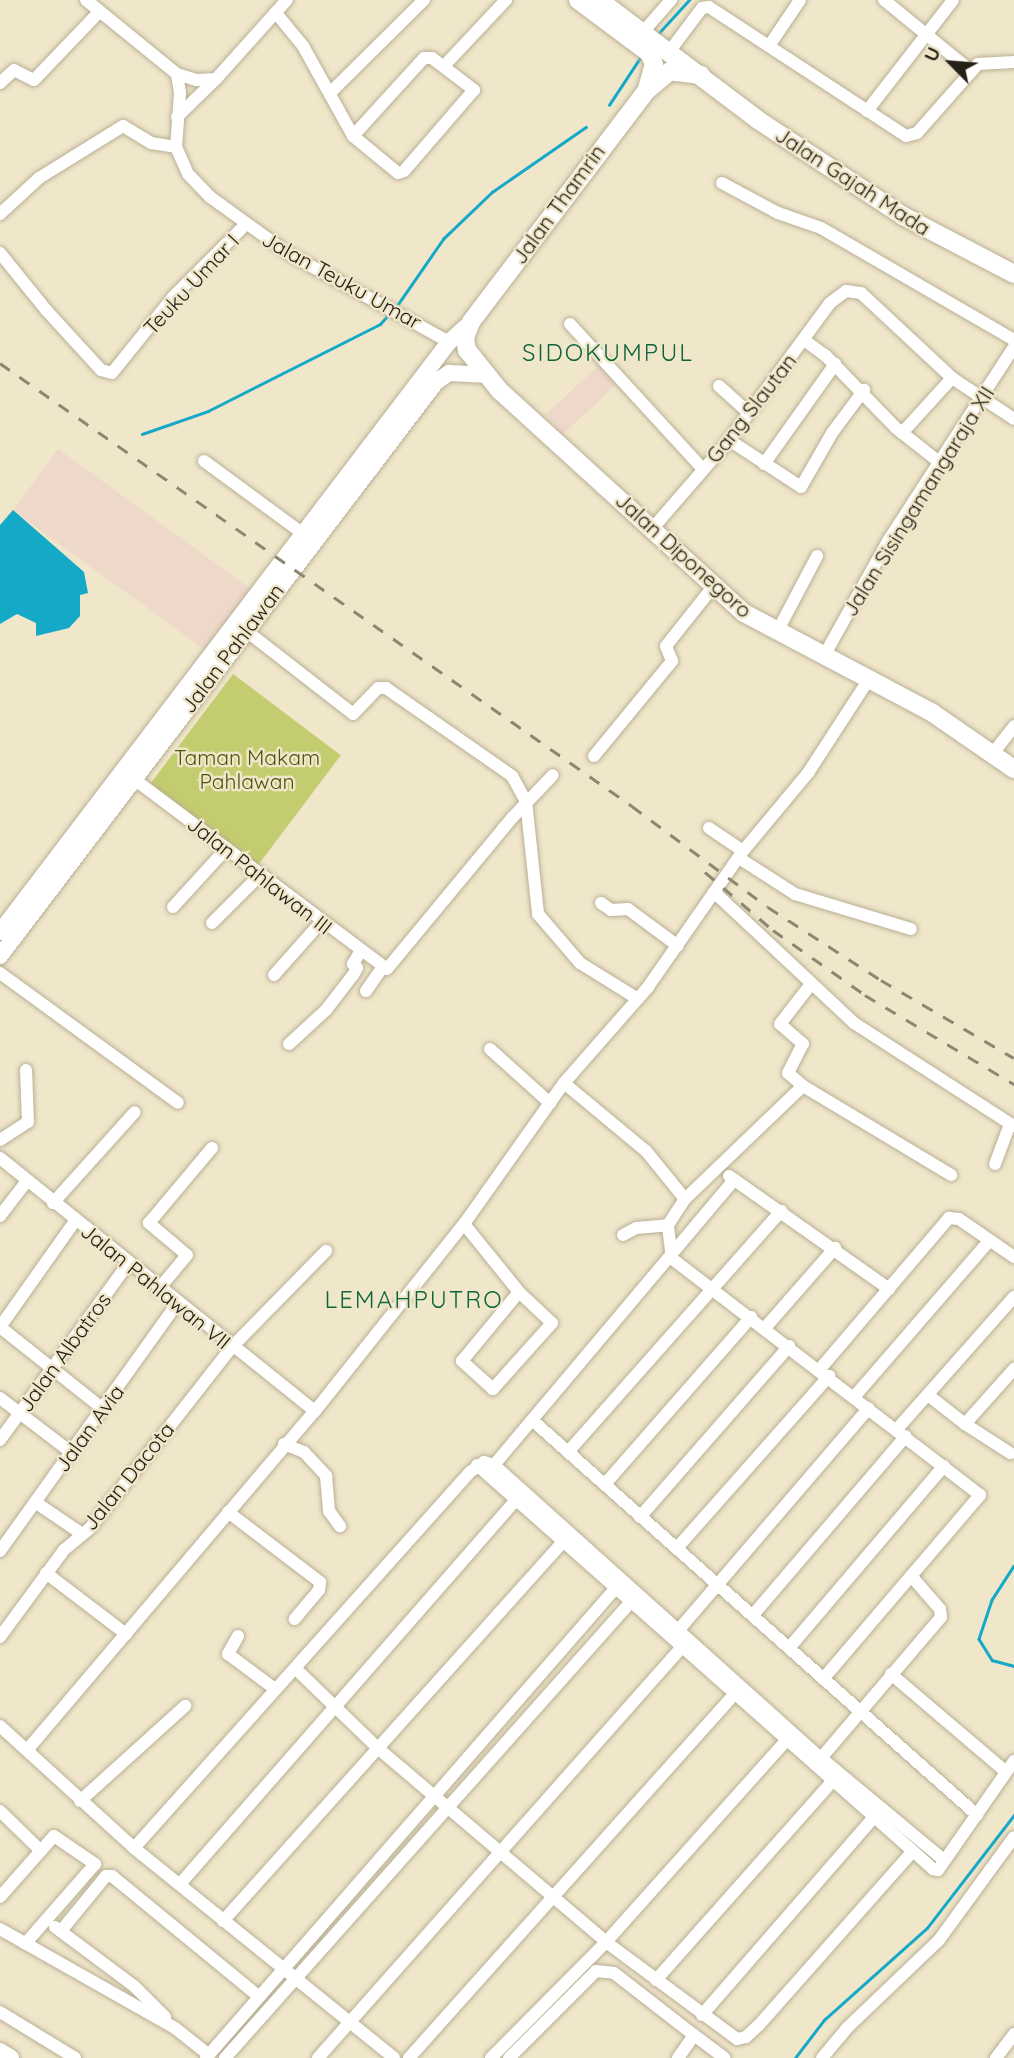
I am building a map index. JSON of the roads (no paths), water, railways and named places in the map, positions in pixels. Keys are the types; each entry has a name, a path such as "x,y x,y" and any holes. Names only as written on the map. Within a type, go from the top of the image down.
{"highway":[{"path":"578,0 652,42"},
{"path":"599,0 652,42 652,72 647,90"},
{"name":"Jalan Gajah Mada","path":"652,42 701,75 758,120 903,216 1014,274"},
{"name":"Jalan Thamrin","path":"471,322 647,90 670,71 701,75"},
{"path":"471,322 465,344 484,375"},
{"name":"Jalan Diponegoro","path":"484,375 744,613 869,679 993,752 1014,769"}],"main road":[{"name":"Jalan Pahlawan","path":"0,956 134,779 302,533 428,376 449,342 471,322"},
{"name":"Jalan Pahlawan","path":"0,932 239,626 436,382 449,342"},
{"path":"436,382 449,373 484,375"},
{"path":"0,2051 11,2058"}],"street":[{"path":"86,0 177,74 197,80 216,79"},
{"path":"177,117 216,79 288,0"},
{"path":"331,92 424,0"},
{"path":"444,66 506,0"},
{"path":"652,42 671,0"},
{"path":"769,46 800,0"},
{"path":"884,0 971,71"},
{"path":"867,111 953,0"},
{"path":"652,42 706,6 867,111 911,136 971,71 989,61 1014,62"},
{"path":"0,83 14,70 34,80 100,11"},
{"path":"276,13 331,92 353,136 395,171 404,171 474,90 444,66 424,58 353,136"},
{"path":"0,214 39,178 123,126 151,143 176,147 180,93 177,74"},
{"name":"Jalan Teuku Umar","path":"176,147 197,184 246,224 289,254 449,342"},
{"path":"722,183 778,213 821,228 1014,340"},
{"name":"Teuku Umar I","path":"0,253 47,311 108,374 116,371 173,297 246,224"},
{"name":"Gang Slautan","path":"652,529 729,440 830,303 851,290 861,293 952,378"},
{"path":"570,324 703,469"},
{"path":"804,340 864,390 902,433 939,462"},
{"name":"Jalan Sisingamangaraja XII","path":"824,656 939,462 1014,347"},
{"path":"764,464 835,364"},
{"path":"902,433 952,378 1014,419"},
{"path":"719,386 749,413"},
{"path":"729,440 801,487 832,433 864,390"},
{"path":"204,461 302,533"},
{"path":"777,632 817,556"},
{"path":"594,756 671,661 666,646 713,587"},
{"path":"239,626 353,714 381,687 406,699 512,776 531,796 538,914 580,963 638,999"},
{"path":"28,1749 314,1411 464,1224 565,1083 652,982 741,855 808,773 869,679"},
{"path":"993,752 1014,726"},
{"path":"366,991 531,796 554,775"},
{"name":"Jalan Pahlawan III","path":"134,779 360,952 385,968"},
{"path":"709,828 795,894 911,929"},
{"path":"173,907 226,849"},
{"path":"212,923 261,874"},
{"path":"714,892 759,930 811,984 865,1031 1012,1125 995,1164"},
{"path":"601,904 611,910 628,909 678,946"},
{"path":"274,975 321,922"},
{"path":"289,1044 326,1010 357,968 353,964 360,952"},
{"path":"0,973 178,1103"},
{"path":"811,984 779,1024 803,1044 788,1073 803,1086 951,1175"},
{"path":"490,1049 550,1103"},
{"path":"0,1140 29,1122 26,1070"},
{"path":"565,1083 646,1151 685,1199"},
{"path":"803,1086 720,1169 685,1199 668,1225 673,1259 978,1491 978,1501 823,1679"},
{"path":"53,1203 135,1112"},
{"path":"158,1290 187,1255 149,1223 212,1148"},
{"name":"Jalan Pahlawan VII","path":"0,1158 158,1290 314,1411"},
{"path":"720,1169 835,1248 888,1289"},
{"path":"494,1465 673,1259 734,1180"},
{"path":"0,1216 27,1181"},
{"path":"568,1452 781,1211"},
{"path":"677,1548 949,1218 959,1219 1014,1257"},
{"path":"75,1221 0,1327 103,1409"},
{"path":"464,1224 519,1292 552,1324 493,1389 462,1362 519,1292"},
{"path":"623,1235 668,1225"},
{"path":"854,1397 989,1241"},
{"path":"764,1329 835,1248"},
{"name":"Jalan Dacota","path":"0,1637 46,1573 82,1534 231,1348 326,1251"},
{"name":"Jalan Albatros","path":"0,1440 128,1264"},
{"path":"753,1615 902,1432 928,1395 1014,1297"},
{"name":"Jalan Avia","path":"0,1551 177,1304"},
{"path":"605,1484 751,1317"},
{"path":"640,1517 789,1346"},
{"path":"965,1424 1014,1369"},
{"path":"928,1395 965,1424 1010,1453"},
{"path":"0,1398 72,1453"},
{"path":"317,2058 500,1853 675,1630 869,1408"},
{"path":"532,1420 977,1815"},
{"path":"284,1444 304,1452 326,1476 329,1511 340,1526"},
{"path":"477,1465 629,1604 675,1630 733,1696 785,1742 817,1762 831,1783 934,1870 944,1860 1014,1761"},
{"path":"134,1848 477,1465 494,1465 817,1762 944,1860"},
{"path":"789,1648 944,1466"},
{"path":"180,1884 515,1501"},
{"path":"35,1502 82,1534"},
{"path":"228,1512 320,1582 319,1590 295,1619"},
{"path":"223,1921 380,1750 561,1544"},
{"path":"46,1573 126,1634"},
{"path":"817,1762 942,1612 912,1577"},
{"path":"46,1920 134,1986 207,2056 432,1795 614,1590"},
{"path":"225,2058 629,1604"},
{"path":"238,1636 228,1654 275,1689"},
{"path":"296,1668 380,1750 500,1853 606,1942 737,2039 746,2038 912,1852"},
{"path":"891,1674 1006,1772"},
{"path":"409,2058 556,1898 733,1696"},
{"path":"80,1801 185,1706"},
{"path":"0,1726 134,1848 394,2058"},
{"path":"491,2058 606,1942 785,1742"},
{"path":"656,1980 831,1783"},
{"path":"0,1811 41,1851"},
{"path":"702,2015 873,1818"},
{"path":"0,1898 57,1836 95,1866 25,1944"},
{"path":"822,2058 847,2028 939,1940 1014,1837"},
{"path":"61,1931 106,1876 111,1875 258,1996"},
{"path":"0,1928 175,2028"},
{"path":"509,2058 596,1971 614,1973 724,2058"},
{"path":"0,2012 75,2058"},
{"path":"1003,2055 1014,2034"},
{"path":"678,2058 694,2035"}],"water":[{"path":"13,510 84,572 88,593 80,595 80,616 69,628 36,636 36,623 17,614 0,624 0,525"}],"waterway":[{"path":"656,36 689,0"},
{"path":"609,105 642,55"},
{"path":"396,307 443,239 492,192 586,127"},
{"path":"142,434 208,411 380,324 389,314"},
{"path":"1014,1566 992,1600 979,1639 992,1660 1014,1666"},
{"path":"795,2058 824,2020 927,1928 1014,1815"}],"railway":[{"path":"0,363 632,806 768,907 881,980 1014,1058"},
{"path":"705,872 773,930 865,995 1014,1084"}],"district":[{"name":"SIDOKUMPUL","path":"608,353"},
{"name":"LEMAHPUTRO","path":"414,1300"}],"park label":[{"name":"Taman Makam Pahlawan","path":"247,769"}]}
